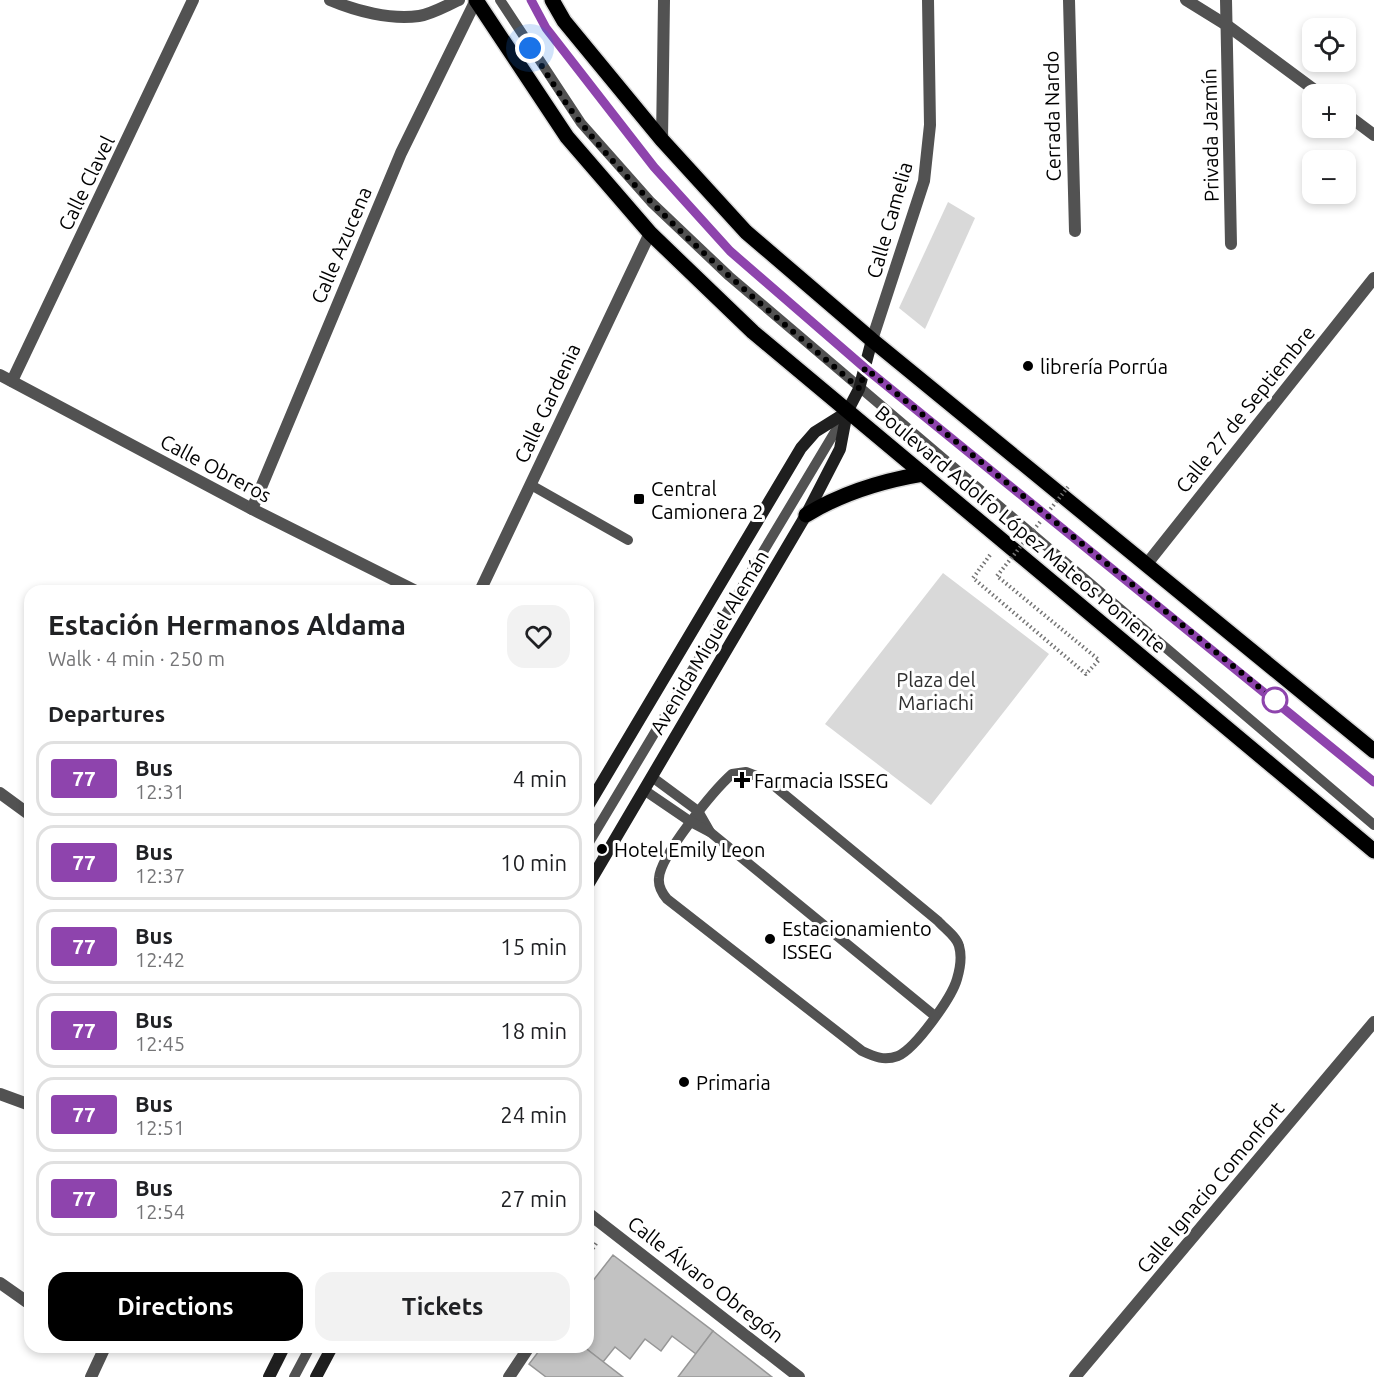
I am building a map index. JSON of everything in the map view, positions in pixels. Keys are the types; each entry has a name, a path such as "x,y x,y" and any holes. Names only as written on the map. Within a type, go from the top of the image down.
{"main road":[{"name":"Boulevard Adolfo López Mateos Poniente","path":"476,0 567,137 650,233 753,332 1374,851"},
{"path":"552,0 564,21 662,140 746,231 872,340 1374,751"},
{"name":"Avenida Miguel Alemán","path":"594,875 806,515 840,449 847,412 860,389 872,340"},
{"name":"Avenida Miguel Alemán","path":"594,796 801,448 815,432 847,412"},
{"path":"806,515 834,498 896,479 923,474"},
{"path":"269,1377 281,1353"},
{"path":"316,1377 329,1353"}],"street":[{"name":"Calle Clavel","path":"12,381 193,0"},
{"path":"330,0 378,14 399,17 421,16 459,0"},
{"name":"Calle Azucena","path":"252,509 401,153 476,0"},
{"path":"662,140 664,0"},
{"name":"Calle Camelia","path":"872,340 924,181 930,125 928,0"},
{"name":"Cerrada Nardo","path":"1069,0 1075,231"},
{"path":"1186,0 1228,26 1306,84"},
{"name":"Privada Jazmín","path":"1226,0 1231,244"},
{"path":"1356,122 1374,135"},
{"name":"Calle Gardenia","path":"483,585 650,233"},
{"name":"Calle 27 de Septiembre","path":"1146,565 1374,278"},
{"name":"Calle Obreros","path":"0,375 252,509 404,585"},
{"path":"0,793 24,811"},
{"name":"Calle Ignacio Comonfort","path":"1075,1377 1374,1022"},
{"path":"0,1094 24,1103"},
{"name":"Calle Álvaro Obregón","path":"594,1218 799,1377"},
{"path":"0,1283 24,1300"},
{"path":"91,1377 103,1353"},
{"path":"509,1377 525,1353"}],"lane":[{"path":"500,0 581,123 651,201 729,276 1374,825"},
{"path":"531,0 546,28 654,167 730,251 865,368 1374,782"},
{"path":"594,834 847,412"},
{"path":"531,484 628,540"},
{"path":"746,772 767,780 938,921 959,944 961,962 957,981 935,1016 910,1049 897,1056 879,1059 862,1051 667,899 660,890 658,877 662,864 691,822 698,811 732,774 746,772"},
{"path":"652,777 698,811 710,832"},
{"path":"644,790 710,832 935,1016"},
{"path":"294,1377 307,1353"}],"path":[{"path":"1002,540 973,578 1086,674 1099,660 997,576 1068,487"}],"green space":[{"path":"948,202 975,218 925,329 899,308"},
{"name":"Plaza del Mariachi","path":"943,573 1049,654 931,805 825,724"}],"building":[{"path":"613,1255 713,1331 696,1354 672,1336 661,1351 645,1339 630,1359 615,1347 603,1362 592,1353 594,1353 594,1279"},
{"path":"713,1331 772,1377 678,1377"},
{"path":"537,1353 592,1353 623,1377 546,1377 529,1364"}],"bus line":[{"name":"77","path":"531,0 546,28 654,167 730,251 865,368 1219,653 1374,782"}],"place":[{"name":"librería Porrúa","path":"1028,366"},
{"name":"Central Camionera 2","path":"639,499"},
{"name":"Farmacia ISSEG","path":"742,780"},
{"name":"Hotel Emily Leon","path":"602,849"},
{"name":"Estacionamiento ISSEG","path":"770,939"},
{"name":"Primaria","path":"684,1082"}],"route":[{"path":"530,48 581,123 651,201 729,276 860,389 865,368 1275,700"}]}
